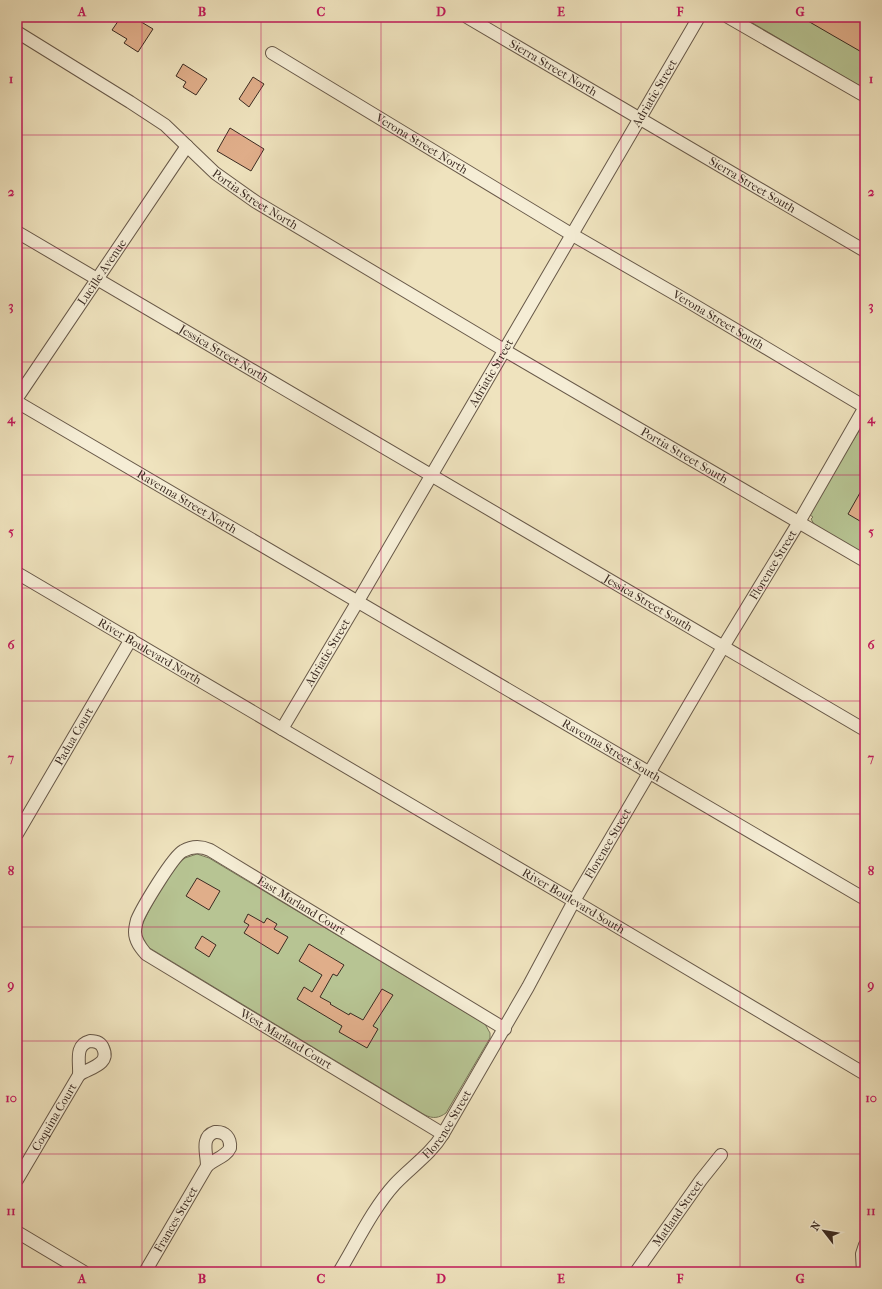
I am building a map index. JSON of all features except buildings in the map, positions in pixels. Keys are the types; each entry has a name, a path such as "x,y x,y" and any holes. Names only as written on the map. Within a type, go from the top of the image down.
{"street":[{"name":"Sierra Street North","path":"467,17 640,119"},
{"name":"Adriatic Street","path":"282,729 699,17"},
{"path":"728,17 865,96"},
{"name":"Portia Street North","path":"17,32 165,125 215,173 256,202 504,350"},
{"name":"Verona Street North","path":"272,53 572,234"},
{"name":"Sierra Street South","path":"640,119 865,251"},
{"name":"Lucille Avenue","path":"17,398 187,146"},
{"name":"Jessica Street North","path":"17,232 431,475"},
{"name":"Verona Street South","path":"572,234 690,302 865,407"},
{"name":"Portia Street South","path":"504,350 865,561"},
{"name":"Ravenna Street North","path":"17,402 358,601"},
{"name":"Florence Street","path":"340,1272 385,1196 395,1184 434,1147 443,1134 505,1029 574,901 723,647 799,522 865,407"},
{"name":"Jessica Street South","path":"431,475 865,730"},
{"name":"River Boulevard North","path":"17,573 282,729"},
{"name":"Ravenna Street South","path":"358,601 865,899"},
{"name":"Padua Court","path":"17,834 131,639"},
{"name":"River Boulevard South","path":"282,729 865,1074"},
{"name":"East Marland Court","path":"136,938 137,921 173,860 183,850 198,847 204,848 210,850 505,1029"},
{"name":"West Marland Court","path":"136,938 141,949 152,958 443,1134"},
{"name":"Coquina Court","path":"17,1180 79,1075"},
{"name":"Matland Street","path":"636,1272 701,1180 721,1155"},
{"name":"Frances Street","path":"145,1272 207,1166"},
{"path":"17,1232 84,1272"},
{"path":"863,1272 862,1254 865,1245"}],"green space":[{"path":"742,17 865,17 865,89 744,18"},
{"path":"865,421 865,555 814,524 811,519 813,517 810,515 813,506"},
{"path":"197,854 209,858 485,1024 490,1033 490,1038 446,1113 436,1117 425,1115 148,947 142,938 141,931 142,925 151,906 164,884 181,861"}]}
